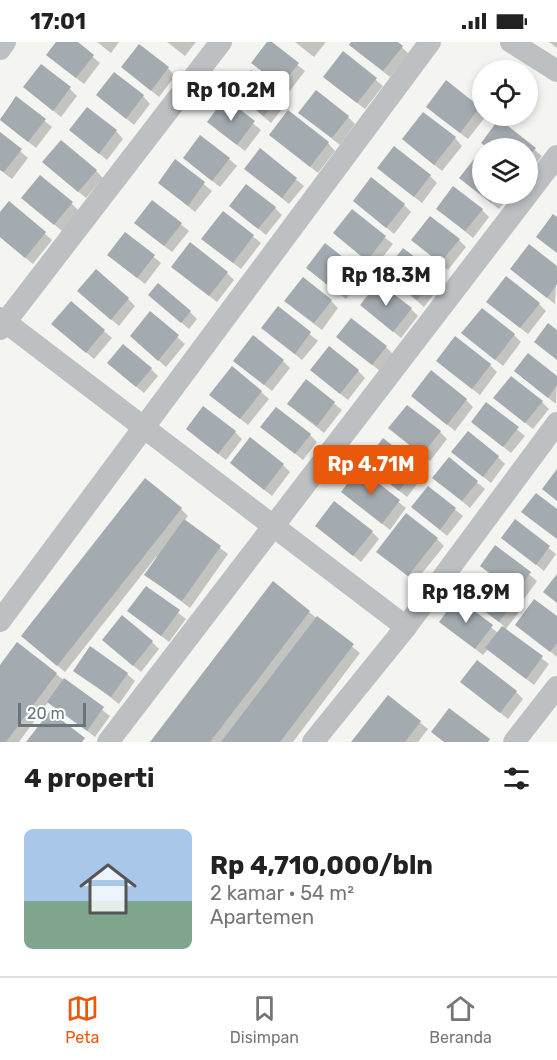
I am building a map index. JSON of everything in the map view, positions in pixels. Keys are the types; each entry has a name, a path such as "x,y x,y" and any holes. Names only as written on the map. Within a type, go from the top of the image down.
{"street":[{"path":"0,49 5,42"},
{"path":"221,42 2,323 142,426 406,627"},
{"path":"0,621 142,426 430,42"},
{"path":"511,42 557,71"},
{"path":"108,742 557,156"},
{"path":"313,742 406,627 557,423"},
{"path":"514,742 557,687"}],"building":[{"path":"56,42 78,42 94,55 76,78 46,55"},
{"path":"267,42 272,42 299,63 281,86 251,63"},
{"path":"351,42 398,42 403,46 383,71 349,45"},
{"path":"139,44 169,67 151,91 121,67"},
{"path":"343,51 377,78 357,103 323,77"},
{"path":"41,64 71,87 53,111 23,87"},
{"path":"251,70 281,93 264,116 234,93"},
{"path":"114,72 144,95 126,119 96,95"},
{"path":"446,80 472,101 472,117 460,133 426,107"},
{"path":"316,90 349,116 332,138 298,113"},
{"path":"16,96 46,119 28,142 0,120"},
{"path":"225,98 255,121 237,145 207,122"},
{"path":"87,107 117,130 99,154 69,130"},
{"path":"288,110 329,142 310,167 269,135"},
{"path":"423,112 456,137 434,165 402,139"},
{"path":"494,126 508,126 523,138 485,138"},
{"path":"0,132 22,149 4,172 0,170"},
{"path":"200,135 230,158 212,181 183,158"},
{"path":"61,140 97,170 78,192 42,162"},
{"path":"394,146 431,175 414,197 377,168"},
{"path":"260,148 297,178 282,198 244,169"},
{"path":"175,159 205,182 188,206 158,183"},
{"path":"472,162 472,188 459,178"},
{"path":"40,175 73,202 54,225 21,198"},
{"path":"371,177 405,204 386,228 353,201"},
{"path":"246,184 276,207 258,229 229,206"},
{"path":"453,186 472,201 472,204 476,204 483,209 465,231 436,209"},
{"path":"152,200 182,223 164,246 134,223"},
{"path":"9,201 46,232 25,258 0,237 0,212"},
{"path":"352,209 386,236 367,261 333,233"},
{"path":"223,211 254,235 233,263 201,239"},
{"path":"553,214 557,217 557,253 536,237"},
{"path":"430,216 460,239 440,263 411,240"},
{"path":"125,232 155,255 137,278 107,255"},
{"path":"190,242 228,272 209,296 171,267"},
{"path":"325,243 357,268 338,293 306,268"},
{"path":"529,244 557,266 557,284 547,298 510,269"},
{"path":"403,248 437,274 417,300 383,274"},
{"path":"96,269 129,298 111,320 77,291"},
{"path":"506,276 540,303 520,328 486,302"},
{"path":"303,277 332,300 314,323 284,301"},
{"path":"378,282 412,308 393,332 360,305"},
{"path":"158,283 191,311 181,323 148,295"},
{"path":"71,301 105,330 86,353 51,324"},
{"path":"278,306 311,332 295,354 261,328"},
{"path":"482,308 515,334 495,360 461,333"},
{"path":"150,311 179,335 158,361 130,336"},
{"path":"351,318 387,346 372,365 336,337"},
{"path":"548,323 557,330 557,360 534,342"},
{"path":"253,335 284,360 264,385 233,361"},
{"path":"455,336 491,364 472,389 436,361"},
{"path":"123,344 152,368 136,387 107,363"},
{"path":"329,346 359,370 340,394 310,370"},
{"path":"528,353 557,376 557,385 548,398 514,371"},
{"path":"232,366 262,391 240,419 209,395"},
{"path":"431,370 467,399 447,425 411,396"},
{"path":"511,376 543,401 525,423 493,398"},
{"path":"306,379 335,402 317,426 287,404"},
{"path":"486,402 519,427 503,447 471,422"},
{"path":"407,405 441,431 422,455 388,428"},
{"path":"203,406 236,431 218,454 186,429"},
{"path":"276,407 311,434 295,454 260,427"},
{"path":"468,431 499,456 483,477 451,452"},
{"path":"250,437 284,464 264,490 230,463"},
{"path":"383,438 418,466 399,491 364,463"},
{"path":"449,457 478,481 462,501 432,478"},
{"path":"359,468 400,500 382,524 341,492"},
{"path":"557,469 557,501 542,489"},
{"path":"145,478 182,508 57,666 21,636"},
{"path":"428,486 456,508 440,530 411,507"},
{"path":"536,493 557,509 557,539 521,512"},
{"path":"334,501 373,531 353,556 315,526"},
{"path":"406,513 438,538 408,576 376,552"},
{"path":"184,519 221,546 182,601 144,575"},
{"path":"515,519 550,546 536,565 501,538"},
{"path":"495,545 531,572 516,593 480,566"},
{"path":"474,574 513,604 499,622 460,593"},
{"path":"557,574 557,603 543,592"},
{"path":"273,581 310,611 263,673 210,742 150,742"},
{"path":"146,586 180,610 161,636 127,611"},
{"path":"457,598 493,625 475,649 439,622"},
{"path":"534,599 557,616 557,643 550,652 515,625"},
{"path":"122,615 153,641 133,666 102,640"},
{"path":"317,616 354,644 280,742 221,742"},
{"path":"502,626 543,656 526,679 485,648"},
{"path":"17,642 57,673 6,742 0,742 0,665"},
{"path":"90,646 128,673 111,697 73,671"},
{"path":"477,660 517,691 500,713 460,682"},
{"path":"64,678 104,707 87,731 47,702"},
{"path":"388,695 421,721 405,742 351,742"},
{"path":"449,708 490,739 488,742 444,742 431,732"},
{"path":"50,711 85,738 82,742 26,742"}]}
